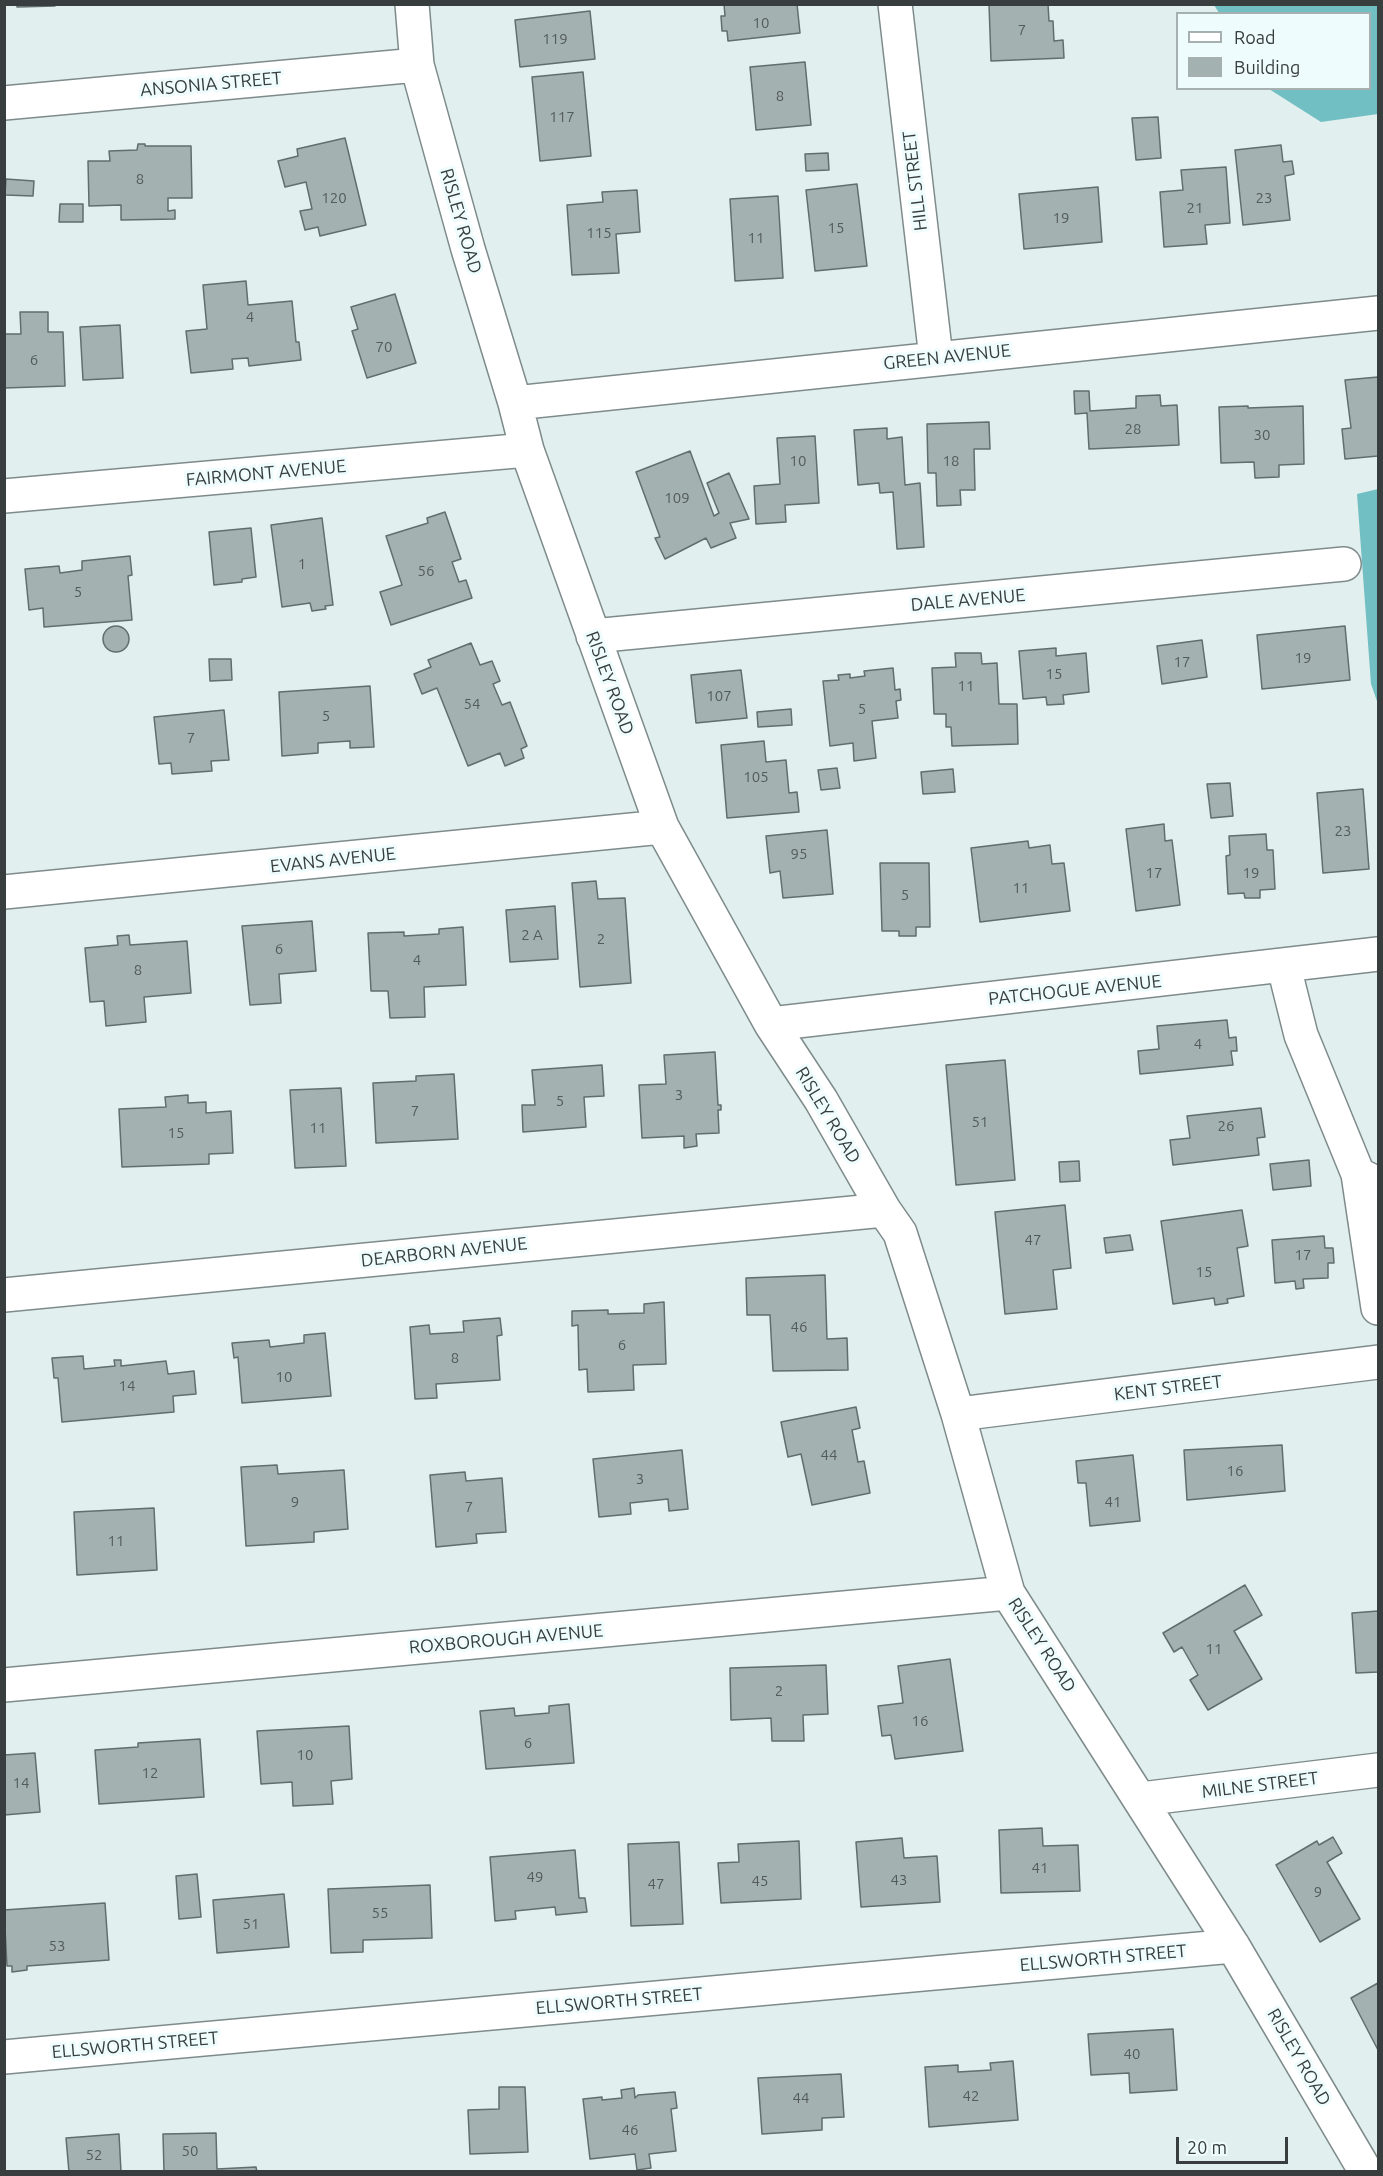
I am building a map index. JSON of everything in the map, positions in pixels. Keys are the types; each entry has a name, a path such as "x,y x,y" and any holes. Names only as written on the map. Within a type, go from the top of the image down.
{"street":[{"name":"RISLEY ROAD","path":"412,4 417,65 527,450 662,827 771,1024 821,1100 884,1210 900,1233 958,1414 1008,1593 1233,1946 1366,2172"},
{"name":"HILL STREET","path":"895,4 936,358"},
{"name":"ANSONIA STREET","path":"4,104 417,65"},
{"name":"GREEN AVENUE","path":"515,403 1378,313"},
{"name":"FAIRMONT AVENUE","path":"4,496 527,450"},
{"name":"DALE AVENUE","path":"592,636 1344,564"},
{"name":"EVANS AVENUE","path":"4,892 662,827"},
{"name":"PATCHOGUE AVENUE","path":"771,1024 1284,967 1378,954"},
{"path":"1284,967 1301,1035 1368,1179 1378,1308"},
{"name":"DEARBORN AVENUE","path":"4,1295 884,1210"},
{"name":"KENT STREET","path":"958,1414 1378,1362"},
{"name":"ROXBOROUGH AVENUE","path":"4,1685 1008,1593"},
{"name":"MILNE STREET","path":"1141,1799 1378,1770"},
{"name":"ELLSWORTH STREET","path":"4,2057 1233,1946"}],"shaded area":[{"path":"1214,5 1378,5 1378,114 1321,122 1271,90 1371,90 1371,12 1218,12"},
{"path":"1378,489 1378,704 1371,684 1357,494"}],"building":[{"path":"17,4 55,4 55,6 17,7"},
{"path":"724,4 797,4 800,33 728,41 727,31 722,31 721,16 725,16"},
{"path":"989,4 1048,4 1049,21 1053,21 1054,41 1063,40 1064,58 991,61"},
{"path":"590,11 595,59 520,67 515,20"},
{"path":"805,62 811,125 756,130 750,67"},
{"path":"583,72 591,156 540,161 532,77"},
{"path":"1158,117 1161,158 1136,160 1132,118"},
{"path":"345,138 366,225 320,236 318,227 305,230 300,211 312,209 306,182 285,187 278,161 298,156 297,149"},
{"path":"138,144 191,146 192,198 168,198 168,211 175,210 175,219 121,220 121,205 89,206 88,161 110,161 109,151 137,150"},
{"path":"1281,145 1283,162 1292,161 1294,174 1285,176 1290,220 1243,225 1235,150"},
{"path":"828,153 829,170 806,171 805,154"},
{"path":"1226,167 1230,223 1205,225 1207,244 1164,247 1160,192 1183,190 1181,170"},
{"path":"6,179 34,181 33,196 5,195"},
{"path":"857,184 867,266 815,271 806,190"},
{"path":"1098,187 1102,242 1024,249 1019,194"},
{"path":"637,190 640,232 616,234 619,273 572,275 567,205 603,202 602,192"},
{"path":"778,196 783,278 735,281 730,199"},
{"path":"60,204 83,204 83,222 59,222"},
{"path":"246,281 248,305 292,301 296,342 299,342 301,360 249,366 248,358 232,359 233,369 191,373 186,331 207,329 203,285"},
{"path":"395,294 416,363 367,378 352,331 358,329 351,307"},
{"path":"20,312 48,312 48,332 63,332 65,386 4,388 4,334 21,334"},
{"path":"120,325 123,378 83,380 80,327"},
{"path":"1378,377 1378,456 1345,459 1342,429 1351,428 1345,380"},
{"path":"1074,391 1089,391 1090,411 1136,408 1136,396 1160,395 1161,406 1177,405 1179,445 1089,449 1087,413 1075,414"},
{"path":"1248,406 1248,408 1303,406 1304,464 1279,465 1279,477 1255,478 1254,462 1221,463 1219,407"},
{"path":"989,422 990,449 974,449 975,490 960,490 961,505 937,506 936,473 928,473 927,424"},
{"path":"887,428 887,439 902,437 905,485 920,483 924,547 897,549 893,492 880,493 879,483 858,485 854,430"},
{"path":"815,436 819,503 785,505 786,522 756,524 754,486 780,484 777,438"},
{"path":"690,451 714,516 719,513 707,483 729,473 749,519 730,523 736,538 711,548 706,538 665,559 655,538 660,537 636,472"},
{"path":"445,512 461,559 452,562 459,582 466,580 472,598 391,625 380,592 402,585 386,536 428,523 427,518"},
{"path":"322,518 333,605 325,606 326,609 312,611 310,603 282,607 271,525"},
{"path":"251,528 256,577 242,579 242,582 214,585 209,532"},
{"path":"130,556 132,575 128,576 132,620 44,627 43,608 29,610 25,569 59,566 60,573 82,570 82,561"},
{"path":"116,626 125,630 129,639 125,648 116,652 107,648 103,639 107,630"},
{"path":"1345,626 1350,680 1262,689 1257,635"},
{"path":"1202,640 1207,677 1162,684 1157,646"},
{"path":"471,643 480,665 492,661 500,681 493,684 502,705 510,702 527,746 521,749 524,758 505,766 500,753 468,766 437,688 422,694 414,674 431,667 428,660"},
{"path":"1056,648 1056,656 1086,653 1089,692 1063,695 1064,704 1047,705 1046,697 1023,699 1019,651"},
{"path":"955,653 981,653 982,664 997,663 999,704 1017,704 1018,744 952,746 951,727 946,727 946,714 934,714 932,668 956,667"},
{"path":"209,659 231,659 232,680 210,681"},
{"path":"893,668 895,690 900,689 901,700 896,701 898,718 872,721 876,758 854,761 853,743 830,746 823,681 839,680 838,675 850,674 850,678 865,676 864,671"},
{"path":"741,670 747,718 696,723 691,675"},
{"path":"370,686 374,747 350,748 350,741 318,743 318,753 282,756 279,692"},
{"path":"791,709 792,725 758,727 757,712"},
{"path":"224,710 229,760 211,761 212,771 172,774 171,763 159,764 154,717"},
{"path":"764,741 766,762 786,760 789,793 797,792 799,812 727,818 721,745"},
{"path":"837,768 840,788 821,790 818,770"},
{"path":"953,769 955,792 923,794 921,772"},
{"path":"1230,783 1233,816 1211,818 1207,784"},
{"path":"1363,789 1369,869 1323,873 1317,793"},
{"path":"1164,824 1165,841 1172,840 1180,905 1136,911 1126,829"},
{"path":"827,830 833,894 783,898 780,871 770,873 766,836"},
{"path":"1266,834 1267,850 1273,850 1275,889 1260,890 1260,898 1245,898 1244,893 1228,894 1226,856 1230,855 1229,836"},
{"path":"1028,841 1029,848 1050,845 1052,864 1064,863 1070,911 980,922 971,848"},
{"path":"880,863 929,863 930,927 916,927 916,936 899,936 899,931 882,931"},
{"path":"596,881 598,899 625,898 631,983 580,987 572,883"},
{"path":"555,906 558,959 510,962 506,910"},
{"path":"312,921 316,971 279,974 281,1003 250,1005 242,926"},
{"path":"463,927 466,985 424,987 425,1017 390,1018 388,991 371,991 368,933 404,932 404,936 439,934 439,929"},
{"path":"129,935 130,945 187,941 191,993 144,997 146,1022 106,1026 104,1001 90,1002 85,948 118,945 117,936"},
{"path":"1227,1020 1229,1038 1236,1037 1237,1051 1231,1051 1233,1065 1140,1074 1138,1051 1159,1049 1157,1026"},
{"path":"715,1052 718,1105 721,1105 721,1110 718,1110 719,1133 696,1134 697,1146 684,1148 684,1136 642,1138 639,1085 666,1084 664,1055"},
{"path":"1005,1060 1015,1180 956,1185 946,1065"},
{"path":"602,1065 604,1096 584,1097 586,1127 523,1132 522,1105 535,1105 532,1070"},
{"path":"454,1074 458,1139 376,1143 373,1083 416,1081 416,1076"},
{"path":"341,1088 346,1166 295,1168 290,1090"},
{"path":"188,1095 188,1103 206,1102 206,1113 231,1111 233,1153 209,1154 209,1164 122,1167 119,1109 166,1107 165,1097"},
{"path":"1261,1108 1265,1137 1257,1138 1259,1155 1173,1165 1170,1140 1190,1138 1187,1116"},
{"path":"1309,1160 1311,1186 1273,1190 1270,1164"},
{"path":"1079,1161 1080,1181 1060,1182 1059,1162"},
{"path":"1065,1205 1071,1268 1053,1270 1057,1309 1005,1314 995,1212"},
{"path":"1242,1210 1248,1246 1237,1248 1244,1296 1227,1299 1228,1303 1215,1305 1214,1298 1173,1304 1161,1221"},
{"path":"1130,1235 1133,1250 1106,1253 1104,1238"},
{"path":"1324,1236 1325,1248 1333,1248 1334,1263 1328,1263 1328,1278 1303,1279 1304,1288 1296,1289 1295,1281 1275,1283 1272,1240"},
{"path":"825,1275 827,1339 847,1338 848,1370 773,1371 770,1315 747,1315 746,1278"},
{"path":"664,1302 666,1364 633,1365 634,1390 588,1392 587,1369 579,1370 578,1325 572,1326 572,1311 608,1310 608,1314 644,1313 644,1304"},
{"path":"500,1318 502,1335 497,1336 500,1380 436,1384 437,1398 415,1399 410,1327 429,1325 430,1334 464,1332 463,1321"},
{"path":"325,1333 331,1396 242,1403 238,1357 234,1358 232,1343 269,1340 270,1347 304,1343 304,1335"},
{"path":"83,1356 84,1369 115,1366 114,1360 121,1360 121,1366 166,1361 168,1374 194,1371 196,1394 173,1396 174,1412 62,1422 58,1378 54,1378 52,1358"},
{"path":"856,1407 860,1428 852,1430 858,1462 864,1461 870,1493 812,1505 801,1454 788,1457 781,1422"},
{"path":"1282,1445 1285,1491 1187,1500 1184,1450"},
{"path":"682,1450 688,1509 669,1511 668,1499 630,1503 631,1514 599,1517 593,1459"},
{"path":"1133,1455 1140,1521 1090,1526 1086,1483 1078,1483 1076,1461"},
{"path":"277,1465 278,1474 344,1470 348,1529 314,1532 314,1542 246,1546 241,1467"},
{"path":"465,1472 466,1481 502,1478 506,1532 476,1534 477,1543 436,1547 430,1475"},
{"path":"154,1508 157,1570 77,1575 74,1512"},
{"path":"1245,1585 1262,1615 1234,1631 1262,1679 1208,1710 1190,1680 1198,1675 1182,1647 1174,1652 1163,1633"},
{"path":"1378,1611 1378,1672 1356,1673 1352,1613"},
{"path":"950,1659 963,1751 895,1759 891,1735 882,1736 878,1706 903,1703 898,1666"},
{"path":"826,1665 828,1714 803,1715 804,1741 772,1741 771,1718 731,1720 730,1668"},
{"path":"569,1704 574,1763 486,1769 480,1711 514,1708 515,1716 549,1713 549,1706"},
{"path":"349,1726 352,1779 331,1781 333,1804 293,1806 292,1782 261,1784 257,1731"},
{"path":"200,1739 204,1797 99,1804 95,1750 138,1747 138,1743"},
{"path":"35,1753 40,1812 4,1815 4,1755"},
{"path":"1042,1828 1043,1846 1078,1845 1080,1891 1001,1893 999,1830"},
{"path":"1333,1837 1342,1853 1327,1862 1360,1919 1320,1942 1276,1865 1317,1841 1319,1845"},
{"path":"902,1838 904,1858 937,1856 940,1902 861,1907 856,1842"},
{"path":"799,1841 801,1899 721,1903 718,1863 739,1862 738,1844"},
{"path":"679,1842 683,1924 631,1926 628,1844"},
{"path":"575,1850 579,1898 585,1898 587,1912 556,1915 555,1907 515,1911 516,1919 495,1921 490,1857"},
{"path":"197,1874 201,1917 179,1919 176,1876"},
{"path":"430,1885 432,1938 363,1940 363,1952 331,1953 328,1889"},
{"path":"284,1894 289,1947 217,1953 213,1900"},
{"path":"105,1903 109,1960 27,1966 27,1970 12,1972 12,1966 7,1966 4,1910"},
{"path":"1378,1983 1378,2050 1351,1998"},
{"path":"1173,2029 1177,2090 1130,2093 1129,2073 1091,2075 1088,2034"},
{"path":"1013,2061 1018,2120 929,2127 925,2067 958,2065 958,2072 991,2070 990,2063"},
{"path":"841,2074 844,2117 822,2118 822,2130 762,2134 758,2078"},
{"path":"499,2087 525,2087 528,2152 470,2154 468,2110 499,2109"},
{"path":"634,2088 635,2098 638,2095 675,2092 677,2108 671,2109 676,2151 649,2154 651,2168 637,2170 635,2154 590,2159 583,2099 622,2098 621,2090"},
{"path":"216,2133 217,2169 256,2167 257,2172 164,2172 163,2134"},
{"path":"119,2134 121,2172 69,2172 66,2138"}]}
